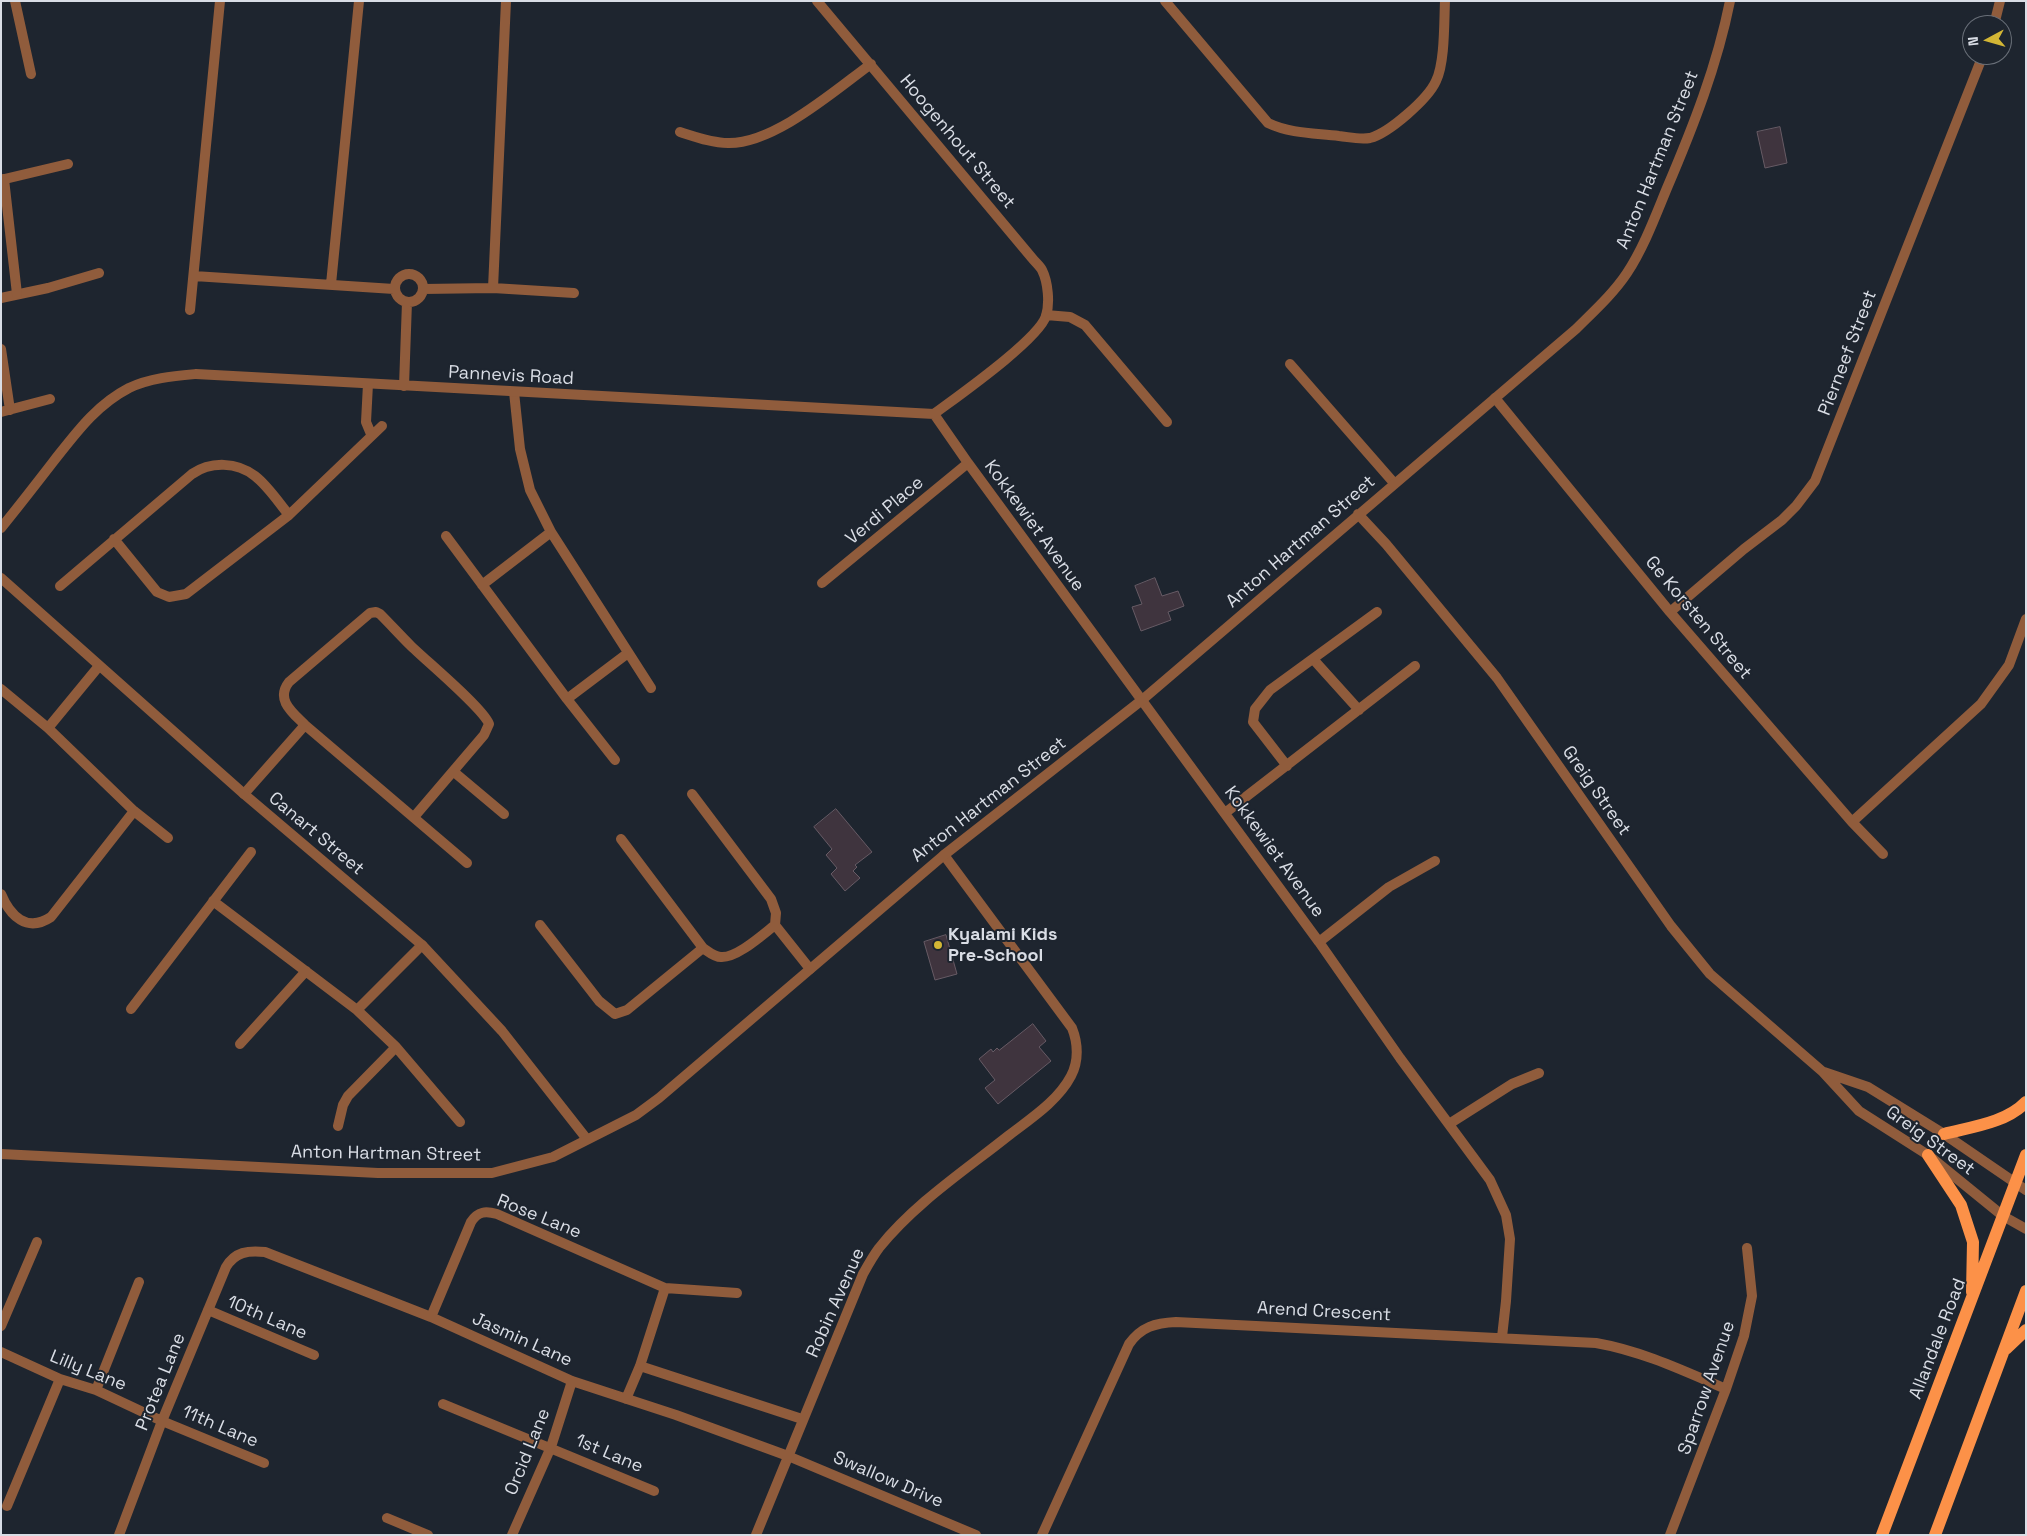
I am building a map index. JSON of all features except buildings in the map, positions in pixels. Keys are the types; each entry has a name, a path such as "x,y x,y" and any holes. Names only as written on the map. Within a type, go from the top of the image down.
{"main road":[{"path":"1944,1134 1992,1122 2017,1112 2026,1102"},
{"path":"1928,1155 1961,1205 1973,1242 1971,1302"},
{"name":"Allandale Road","path":"1882,1535 2003,1216 2021,1187 2026,1155"},
{"path":"1934,1535 2026,1291"},
{"path":"2004,1350 2026,1330"}],"street":[{"path":"15,1 31,74"},
{"path":"190,310 220,1"},
{"path":"331,284 360,1"},
{"path":"493,288 506,1"},
{"name":"Hoogenhout Street","path":"817,1 872,64 1042,270 1047,293 1046,315"},
{"path":"1165,1 1268,123 1284,130 1297,132 1366,138 1378,134 1394,124 1423,100 1437,80 1440,68 1445,1"},
{"name":"Anton Hartman Street","path":"1,1154 378,1173 492,1173 553,1157 586,1138 636,1115 659,1098 944,854 1142,700 1599,307 1615,290 1637,256 1682,154 1710,76 1723,34 1730,1"},
{"path":"1996,15 2000,1"},
{"path":"680,132 714,142 729,144 746,142 780,129 872,64"},
{"name":"Pierneef Street","path":"1670,612 1744,549 1782,520 1815,481 1979,65"},
{"path":"17,294 3,180 68,164"},
{"path":"1,298 48,288 99,273"},
{"path":"410,273 416,275 421,280 423,290 419,298 414,302 401,300 394,290 398,278 410,273"},
{"path":"194,276 331,284 394,290"},
{"path":"423,290 493,288 574,293"},
{"path":"404,386 407,302"},
{"path":"934,414 1026,342 1041,325 1046,315 1070,317 1085,325 1167,422"},
{"path":"1,349 6,411 50,399"},
{"path":"1290,364 1394,483"},
{"name":"Pannevis Road","path":"1,528 88,418 108,401 129,388 145,382 179,375 196,374 934,414"},
{"path":"368,384 366,422 371,434"},
{"path":"514,392 524,470 530,490 551,532 651,688"},
{"name":"Ge Korsten Street","path":"1495,398 1670,612 1852,822 1883,854"},
{"name":"Kokkewiet Avenue","path":"934,414 1319,942 1470,1155 1490,1180 1506,1215 1510,1239 1502,1337"},
{"path":"114,540 157,592 169,597 186,594 289,515 354,455 371,434 382,426"},
{"name":"Verdi Place","path":"822,583 968,463"},
{"path":"60,586 192,474 208,466 232,465 256,477 289,515"},
{"name":"Greig Street","path":"1358,514 1386,544 1497,678 1671,926 1710,974 1823,1072 1859,1111 1928,1155 2003,1216 2026,1229"},
{"path":"482,585 551,532"},
{"path":"446,536 567,699 615,760"},
{"name":"Canart Street","path":"1,578 244,794 422,945 502,1031 586,1138"},
{"path":"414,817 484,735 489,724 487,719 376,612 367,614 285,688 283,693 286,704 305,725 467,862"},
{"path":"1287,766 1253,722 1255,709 1270,690 1377,612"},
{"path":"1852,822 1981,704 2009,665 2026,619"},
{"path":"567,699 628,653"},
{"path":"1313,659 1359,710"},
{"path":"48,728 99,666"},
{"path":"1225,813 1415,666"},
{"path":"1,689 48,728 134,811 168,838"},
{"path":"244,794 305,725"},
{"path":"454,772 504,814"},
{"path":"621,839 703,948 712,955 721,958 736,953 775,925 776,918 773,903 692,794"},
{"path":"1,894 6,904 22,921 32,924 43,922 51,917 134,811"},
{"path":"131,1009 251,852"},
{"name":"Robin Avenue","path":"756,1535 863,1274 877,1250 894,1230 915,1211 1048,1103 1071,1076 1075,1067 1077,1039 1072,1028 944,854"},
{"path":"1319,942 1389,887 1435,861"},
{"path":"213,901 358,1010 396,1047 460,1122"},
{"path":"540,925 599,1001 615,1014 627,1010 703,948"},
{"path":"775,925 810,969"},
{"path":"358,1010 422,945"},
{"path":"240,1044 306,971"},
{"path":"338,1126 343,1105 348,1096 396,1047"},
{"name":"Greig Street","path":"1823,1072 1868,1087 1944,1134 2021,1187"},
{"path":"1449,1124 1512,1084 1539,1073"},
{"name":"Rose Lane","path":"431,1317 471,1222 482,1212 497,1214 665,1288 736,1293"},
{"path":"1,1326 37,1242"},
{"name":"Sparrow Avenue","path":"1670,1535 1726,1389 1744,1336 1752,1296 1748,1248"},
{"name":"Protea Lane","path":"121,1534 162,1421 229,1262 235,1256 246,1252"},
{"name":"Jasmin Lane","path":"246,1252 266,1252 431,1317 572,1380 788,1456"},
{"path":"96,1390 139,1282"},
{"path":"626,1399 640,1366 665,1288"},
{"name":"10th Lane","path":"208,1310 314,1356"},
{"name":"Arend Crescent","path":"1042,1535 1129,1344 1142,1329 1154,1324 1176,1322 1596,1343 1622,1348 1663,1362 1726,1389"},
{"name":"Lilly Lane","path":"1,1352 60,1379 96,1390 162,1421"},
{"path":"640,1366 802,1419"},
{"path":"7,1506 60,1379"},
{"name":"Orcid Lane","path":"512,1535 551,1447 572,1380"},
{"name":"1st Lane","path":"443,1404 654,1491"},
{"name":"11th Lane","path":"162,1421 264,1463"},
{"name":"Swallow Drive","path":"788,1456 976,1535"},
{"path":"387,1518 428,1535"}],"place":[{"name":"Kyalami Kids Pre-School","path":"938,945"}]}
